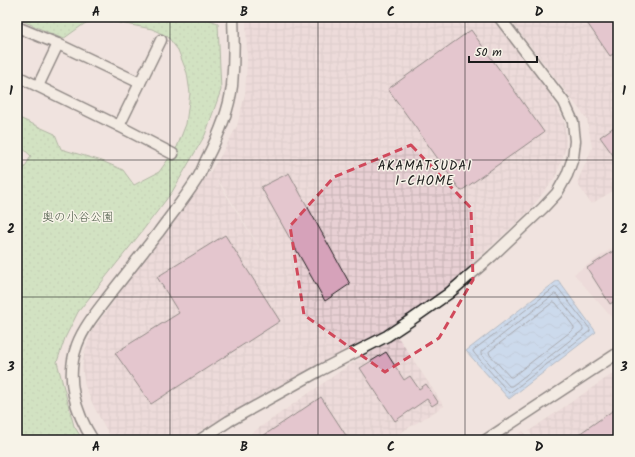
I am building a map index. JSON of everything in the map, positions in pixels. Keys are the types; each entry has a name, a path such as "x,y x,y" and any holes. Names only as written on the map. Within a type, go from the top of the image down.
{"street":[{"path":"93,440 79,412 72,389 72,369 77,346 85,328 174,212 198,178 214,145 225,116 232,88 234,17"},
{"path":"200,440 229,420 387,336 411,320 448,294 492,256 557,193 574,158 575,140 573,122 564,102 499,17"},
{"path":"17,27 58,44 140,83"},
{"path":"119,126 161,40"},
{"path":"38,86 58,44"},
{"path":"17,76 173,154"},
{"path":"486,440 618,353"}],"highlighted area":[{"path":"411,145 471,208 473,280 439,338 385,372 304,315 290,226 334,177"}],"shaded area":[{"path":"246,17 490,17 519,52 548,91 565,124 566,147 556,176 530,210 431,301 383,332 255,399 185,440 112,440 94,407 85,386 82,367 85,350 92,331 174,218 211,171 221,155 237,126 245,94 247,61","holes":["215,177 222,186 288,294"]},
{"path":"509,17 618,17 618,188 591,204 577,183 592,148 587,119"},
{"path":"618,244 618,325 574,274"},
{"path":"398,337 444,406 389,440 242,440 352,363"},
{"path":"618,370 618,440 535,440 529,431"},
{"path":"523,431 528,440 510,440"}],"green space":[{"name":"奥の小谷公園","path":"21,17 202,17 218,23 221,90 205,135 172,192 78,312 65,338 57,362 74,426 83,440 17,440 17,181 31,156 17,143 17,117 55,134 61,149 102,161 123,170 134,185 159,172 177,147 186,124 190,93 187,73 178,50 168,37 152,29 99,19 84,24 63,39 23,21"}],"water":[{"path":"558,280 596,332 509,399 466,351"}],"building":[{"path":"583,17 618,17 618,51 610,56"},
{"path":"471,30 544,132 461,191 388,89"},
{"path":"618,124 618,162 600,137"},
{"path":"289,173 350,284 325,301 261,187"},
{"path":"225,235 280,321 151,404 115,353 179,313 157,277"},
{"path":"618,248 618,299 610,304 587,268"},
{"path":"386,352 404,380 410,376 419,389 426,384 438,402 432,406 427,399 395,421 360,368"},
{"path":"321,397 349,440 257,440"},
{"path":"618,407 618,440 583,440 579,434"}],"district":[{"name":"AKAMATSUDAI 1-CHOME","path":"425,174"}]}
